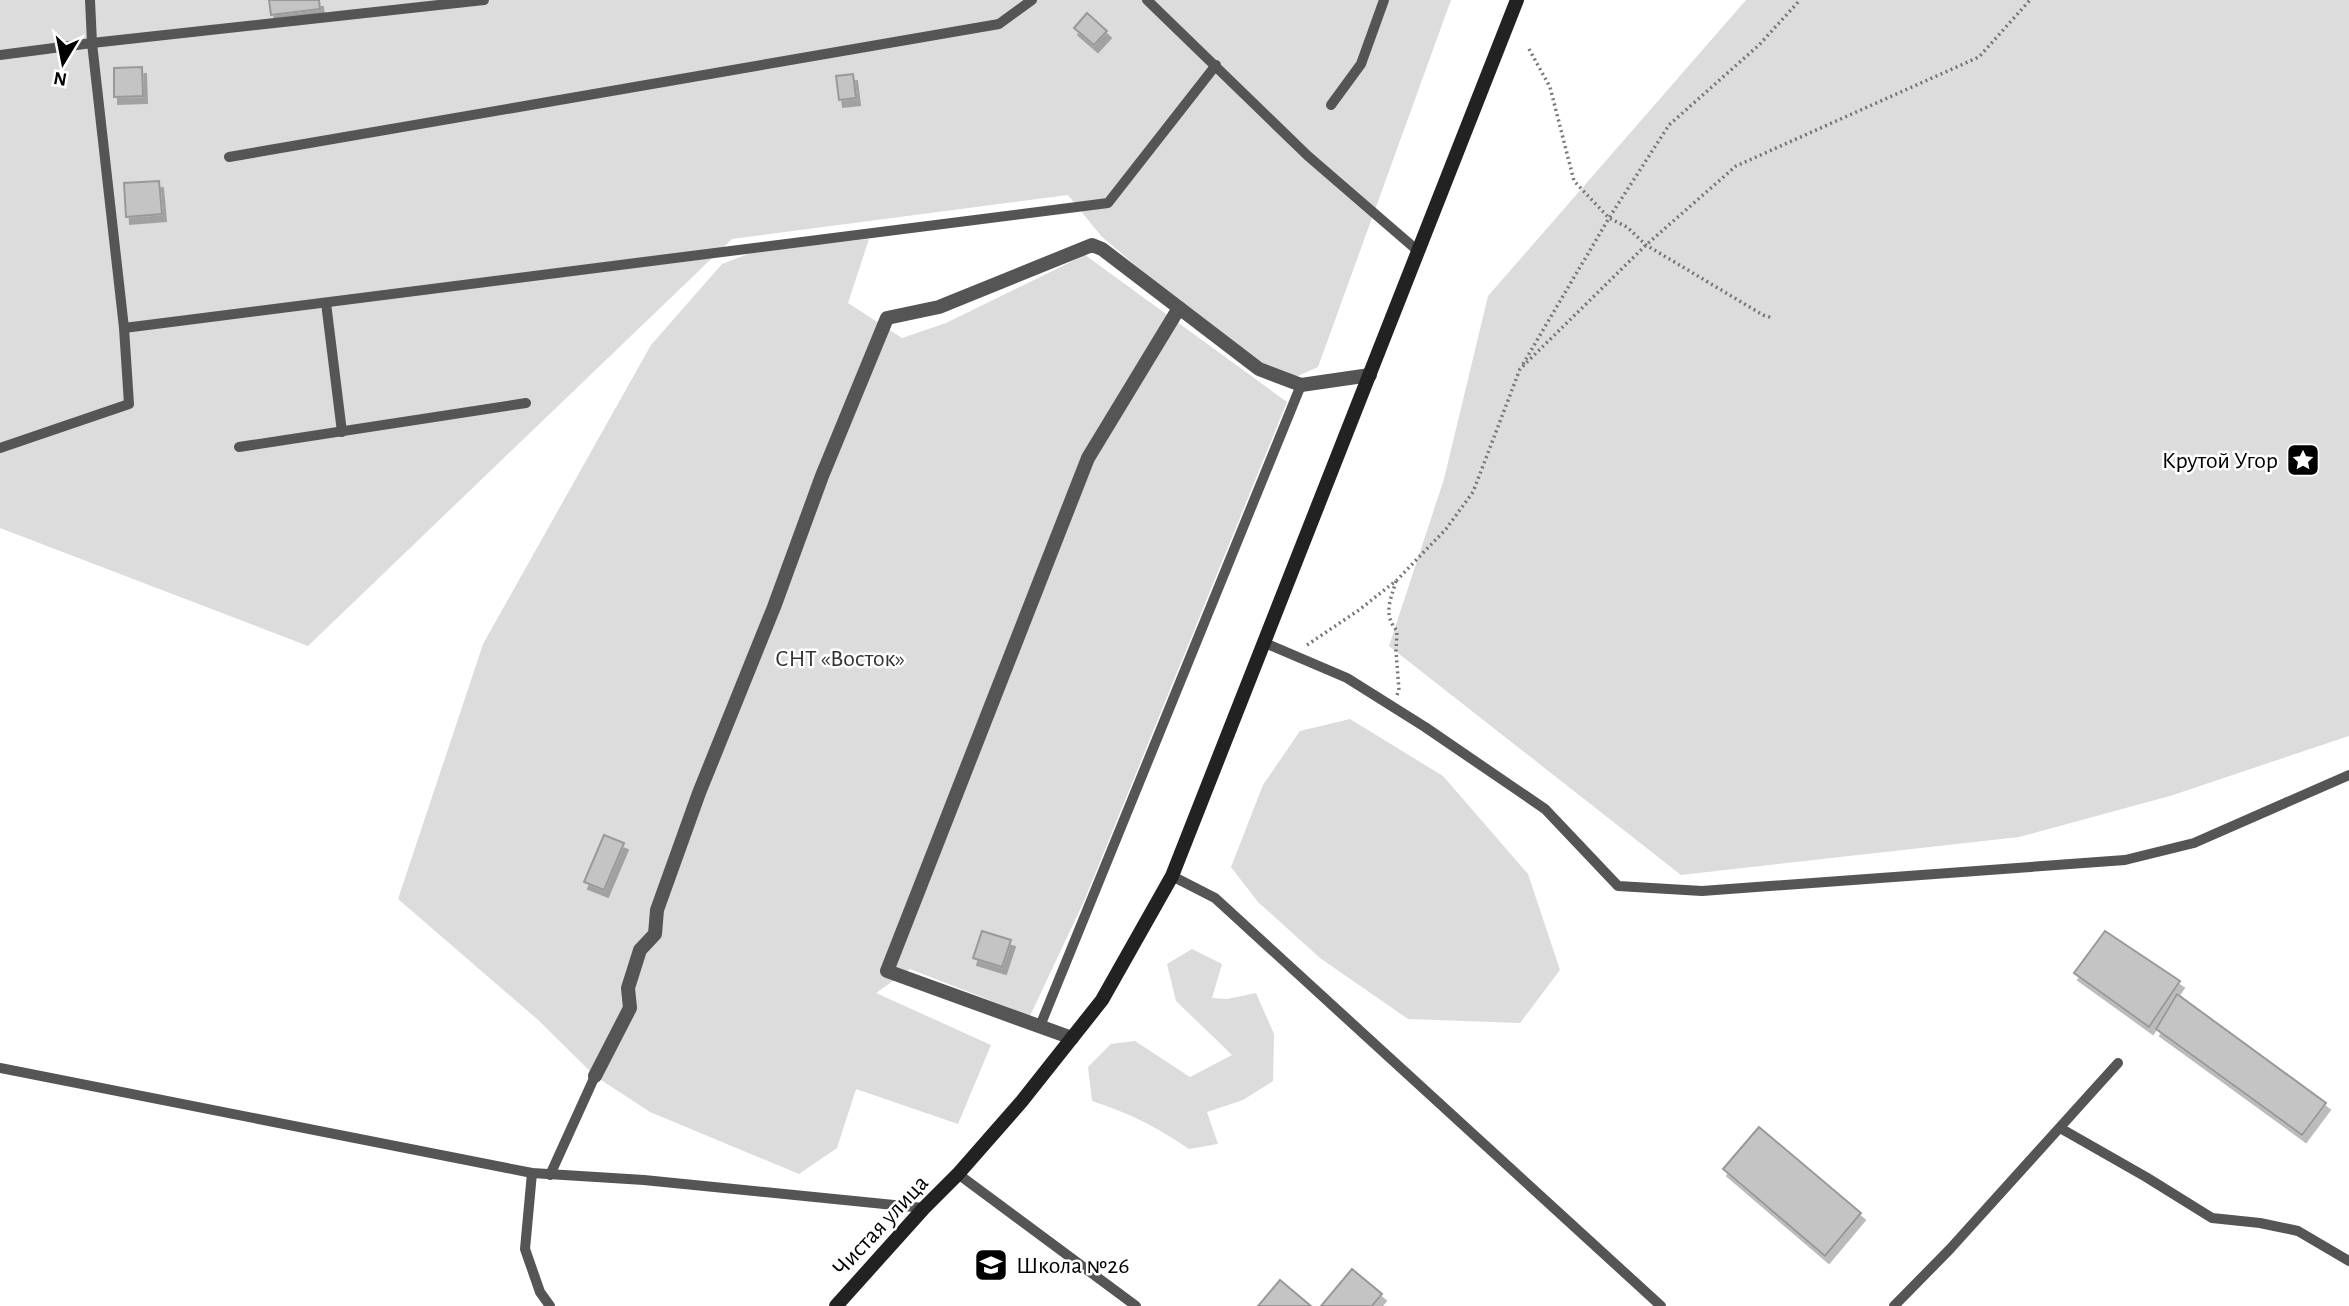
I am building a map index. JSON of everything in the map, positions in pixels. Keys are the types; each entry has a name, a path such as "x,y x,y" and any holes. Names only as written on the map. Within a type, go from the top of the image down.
{"main road":[{"name":"Чистая улица","path":"836,1306 1022,1101 1102,1000 1172,876 1517,0"}],"street":[{"path":"595,1076 629,1008 628,988 640,950 654,934 657,910 699,793 774,607 822,476 887,318 939,307 1092,245 1102,249 1259,369 1301,385 1370,375"},
{"path":"1072,1038 887,971 1088,458 1179,308"}],"lane":[{"path":"0,448 129,404 124,328 92,43 90,0"},
{"path":"0,55 484,0"},
{"path":"229,158 999,24 1032,0"},
{"path":"1147,0 1308,156 1418,251"},
{"path":"1331,104 1361,64 1384,0"},
{"path":"124,328 1108,203 1216,65"},
{"path":"326,303 342,432"},
{"path":"1040,1026 1301,385"},
{"path":"239,447 526,403"},
{"path":"1265,643 1347,678 1545,809 1618,886 1702,891 2125,860 2194,842 2349,775"},
{"path":"1172,876 1215,898 1661,1306"},
{"path":"1894,1306 1950,1249 2118,1063"},
{"path":"0,1068 532,1173 644,1180 924,1208"},
{"path":"550,1175 595,1076"},
{"path":"2060,1128 2212,1218 2260,1223 2298,1231 2349,1261"},
{"path":"532,1173 525,1249 540,1292 550,1306"},
{"path":"958,1174 1136,1306"}],"path":[{"path":"1293,653 1359,610 1397,580 1446,528 1473,492 1520,369 1609,218 1669,125 1759,45 1800,0"},
{"path":"1520,369 1646,245 1736,166 1979,57 2030,0"},
{"path":"1530,49 1550,87 1574,181 1609,218 1628,227 1646,245 1763,315 1773,318"},
{"path":"1392,706 1399,690 1396,651 1398,631 1389,621 1388,608 1397,580"}],"green space":[{"path":"0,0 1451,0 1318,367 1291,379 1250,363 1101,236 1068,195 732,239 308,646 0,528"},
{"path":"1746,0 2349,0 2349,736 2170,796 2019,837 1681,875 1389,646 1444,479 1488,296"},
{"name":"СНТ «Восток»","path":"869,239 848,303 902,338 946,323 1085,255 1287,402 1084,901 1030,1016 910,969 876,993 991,1045 958,1124 856,1089 837,1148 799,1174 650,1112 595,1076 537,1019 398,899 483,644 651,345 722,264 756,251"},
{"path":"1350,719 1443,776 1528,874 1560,970 1520,1023 1408,1019 1320,958 1258,902 1231,867 1263,785 1300,731"},
{"path":"1192,949 1222,964 1212,998 1227,999 1256,993 1274,1034 1273,1081 1243,1100 1207,1112 1218,1144 1189,1149 1142,1121 1092,1101 1088,1067 1111,1044 1135,1041 1190,1077 1232,1055 1176,1001 1167,964"}],"building":[{"path":"269,0 319,0 320,9 271,15"},
{"path":"1087,13 1107,31 1094,45 1074,28"},
{"path":"142,67 143,96 114,97 114,68"},
{"path":"853,74 856,98 839,100 836,76"},
{"path":"159,181 162,214 126,217 124,183"},
{"path":"604,835 624,843 604,890 584,882"},
{"path":"982,931 1011,940 1002,967 973,958"},
{"path":"2105,931 2180,981 2149,1027 2074,973"},
{"path":"2177,994 2326,1103 2302,1135 2156,1029"},
{"path":"1759,1127 1861,1213 1825,1256 1723,1169"},
{"path":"1352,1269 1382,1294 1372,1306 1321,1306"},
{"path":"1280,1280 1311,1306 1258,1306"}],"place":[{"name":"Крутой Угор","path":"2303,460"},
{"name":"Школа №26","path":"991,1265"}]}
